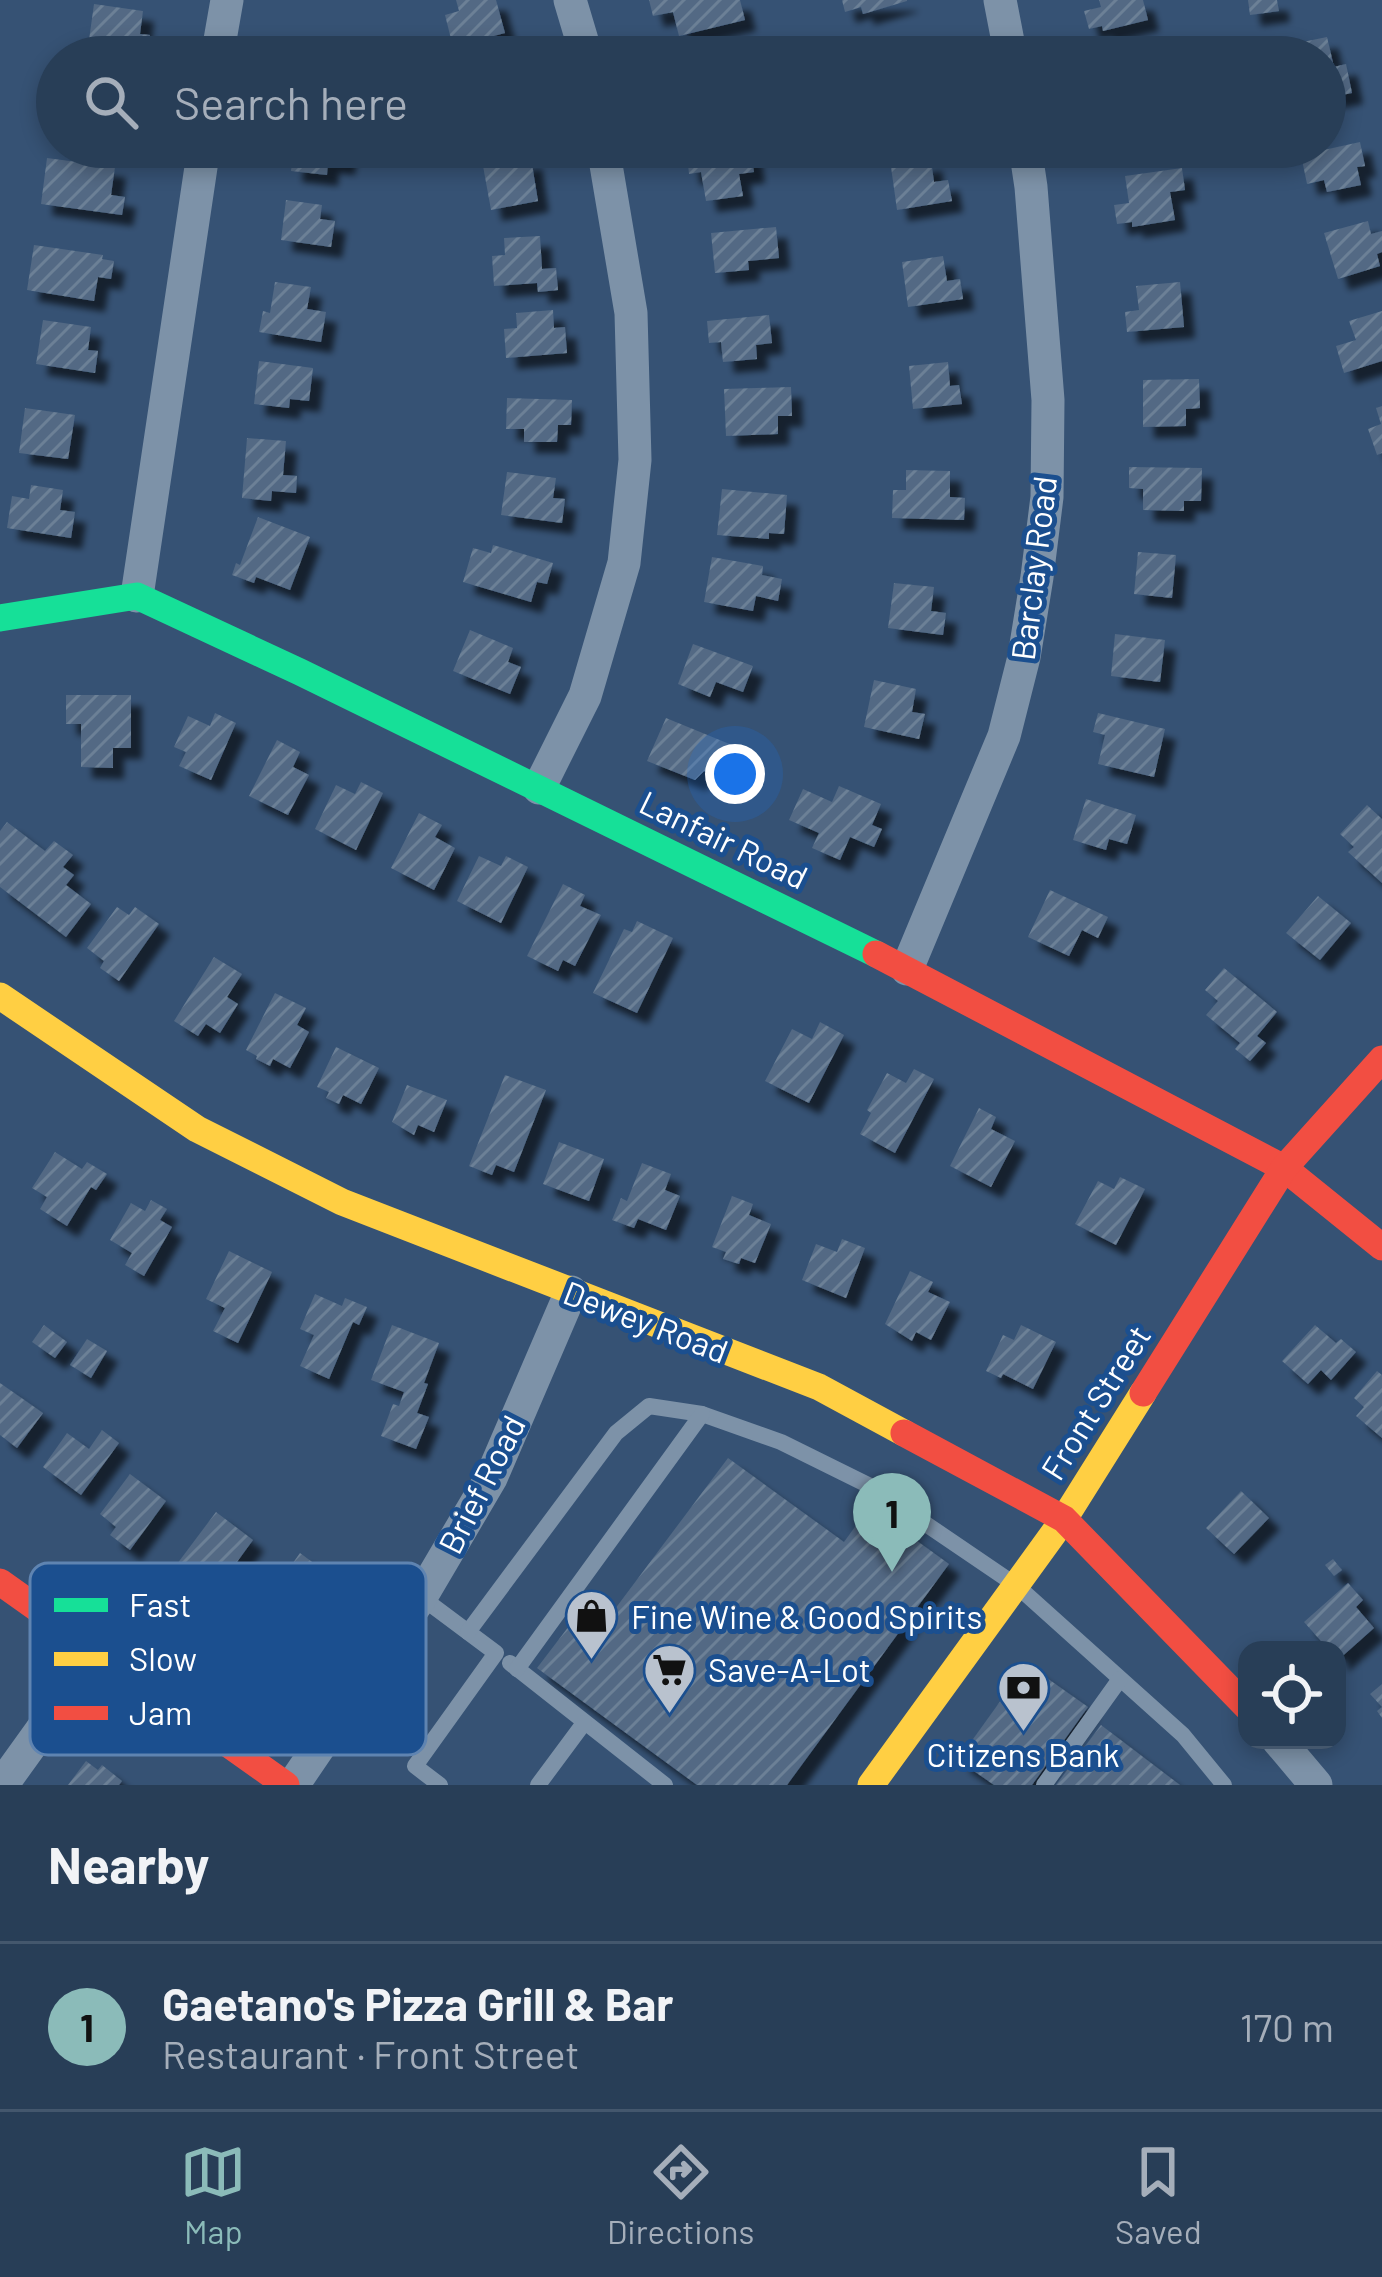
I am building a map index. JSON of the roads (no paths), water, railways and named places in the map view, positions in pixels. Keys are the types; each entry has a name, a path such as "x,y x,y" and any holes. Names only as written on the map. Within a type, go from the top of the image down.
{"main road":[{"path":"0,618 137,596"},
{"name":"Lanfair Road","path":"137,596 907,969 1284,1168 1382,1247"},
{"name":"Dewey Road","path":"0,996 197,1129 343,1202 818,1387 1064,1519 1238,1698"},
{"name":"Front Street","path":"871,1785 1064,1519 1284,1168 1382,1059"},
{"path":"0,1582 30,1604"},
{"path":"245,1755 289,1785"}],"street":[{"path":"221,36 227,0"},
{"path":"570,0 581,36"},
{"path":"1000,0 1007,36"},
{"path":"137,596 201,168"},
{"path":"539,788 585,696 624,563 635,460 631,313 607,168"},
{"name":"Barclay Road","path":"907,969 1004,736 1037,577 1047,497 1048,400 1028,168"},
{"name":"Brief Road","path":"426,1588 491,1478 571,1292"},
{"path":"2,1785 30,1746"},
{"path":"1286,1749 1316,1785"},
{"name":"Brief Road","path":"289,1785 310,1755"}],"lane":[{"path":"468,1632 616,1433 649,1406 702,1414 781,1442 870,1486 1017,1586 1183,1735 1224,1785"},
{"path":"517,1669 702,1414"},
{"path":"426,1601 653,1782"},
{"path":"426,1751 496,1653"},
{"path":"1044,1785 1120,1679"},
{"path":"538,1785 584,1724"},
{"path":"423,1755 415,1766 440,1785"}],"place":[{"name":"Gaetano's Pizza Grill & Bar","path":"892,1572"},
{"name":"Fine Wine & Good Spirits","path":"592,1662"},
{"name":"Save-A-Lot","path":"669,1715"},
{"name":"Citizens Bank","path":"1023,1733"}]}
